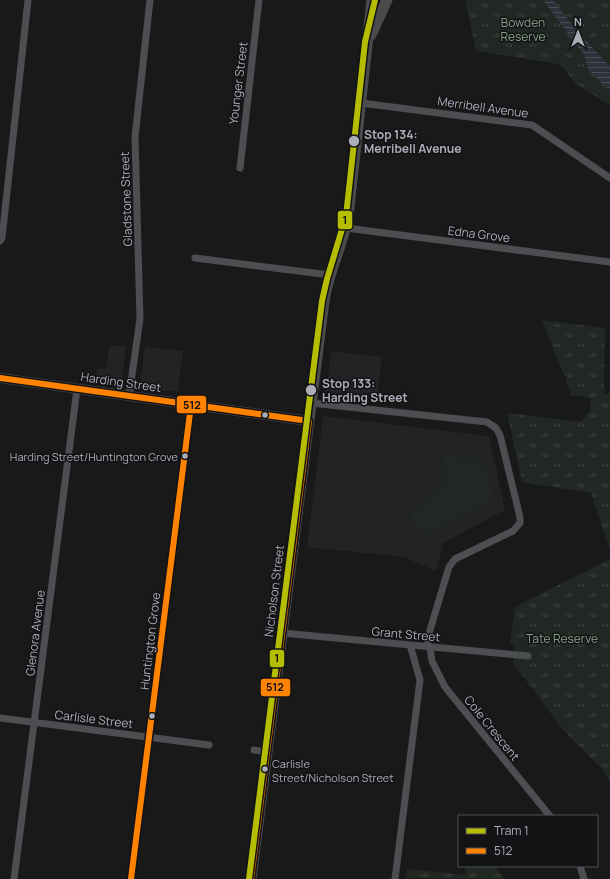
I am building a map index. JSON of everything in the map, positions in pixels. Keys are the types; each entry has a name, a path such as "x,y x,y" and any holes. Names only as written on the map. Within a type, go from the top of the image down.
{"main road":[{"name":"Nicholson Street","path":"251,879 324,301 330,275 346,228 372,0"},
{"name":"Nicholson Street","path":"367,47 387,0"}],"street":[{"path":"0,241 2,238 28,0"},
{"name":"Gladstone Street","path":"128,396 140,319 135,137 150,0"},
{"name":"Younger Street","path":"240,168 259,0"},
{"name":"Merribell Avenue","path":"361,103 532,125 610,178"},
{"name":"Edna Grove","path":"346,228 610,262"},
{"path":"195,258 330,275"},
{"name":"Harding Street","path":"0,378 309,421"},
{"name":"Glenora Avenue","path":"14,879 77,389"},
{"name":"Cole Crescent","path":"311,403 487,422 496,428 500,435 520,517 520,523 513,531 455,560 449,567 430,630 429,647 432,661 445,688 549,815"},
{"name":"Huntington Grove","path":"130,879 191,405"},
{"name":"Grant Street","path":"282,633 528,656"},
{"path":"395,879 420,680 410,645"},
{"name":"Carlisle Street","path":"0,718 209,745"},
{"path":"254,750 267,752"},
{"path":"580,867 584,879"}],"shaded area":[{"path":"543,0 553,0 573,26 610,67 610,89 604,86 588,69 584,55"},
{"path":"110,345 126,347 121,384 96,380 97,369 106,369"},
{"path":"145,347 183,351 178,392 140,388"},
{"path":"331,351 382,357 377,398 326,392"},
{"path":"323,416 489,436 505,510 443,543 436,571 404,557 307,547"}],"green space":[{"name":"Bowden Reserve","path":"465,0 610,0 610,105 576,84 560,64 476,51"},
{"path":"542,320 605,328 604,394 610,393 610,550 591,493 522,482 507,413 581,422 590,410 591,398 571,395 566,380 567,376 564,375"},
{"path":"443,455 484,461 493,499 424,534 411,517 413,511 441,488"},
{"name":"Tate Reserve","path":"610,559 610,783 604,771 565,732 513,663 515,645 510,644 515,607"},
{"path":"466,867 496,867 505,879 406,878 407,869 465,875"}],"tram line":[{"name":"1","path":"249,879 322,301 346,216 365,42 375,0"}],"transit line":[{"name":"512","path":"0,378 309,421 251,879"},
{"name":"512","path":"131,879 191,405"}],"place":[{"name":"Stop 134: Merribell Avenue","path":"354,141"},
{"name":"Stop 133: Harding Street","path":"311,390"},
{"name":"Harding Street/Huntington Grove","path":"185,456"},
{"name":"Carlisle Street/Nicholson Street","path":"265,769"}]}
